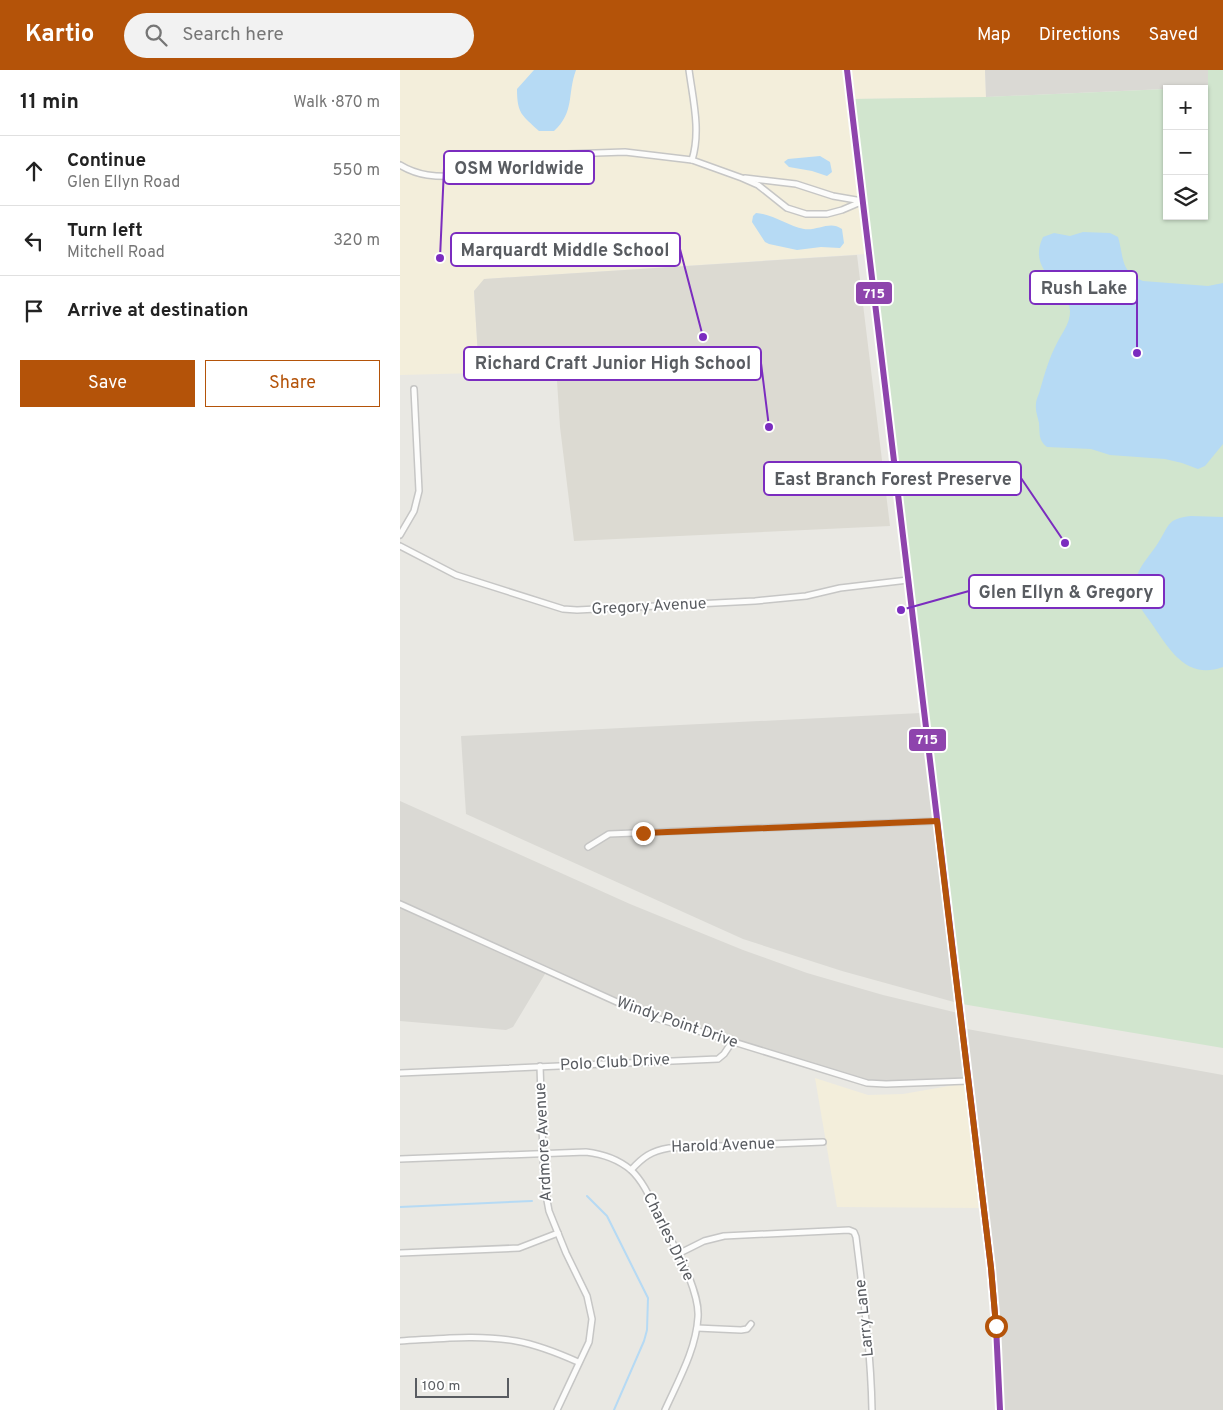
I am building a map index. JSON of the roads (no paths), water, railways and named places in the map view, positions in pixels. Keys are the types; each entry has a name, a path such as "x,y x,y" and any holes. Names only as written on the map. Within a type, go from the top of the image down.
{"street":[{"path":"689,70 697,133 696,147 692,160"},
{"path":"846,70 992,1286 1000,1410"},
{"path":"400,165 423,175 443,177 457,176 546,158 583,153 625,152 692,160 758,185 787,208 806,214 827,214 863,201"},
{"path":"742,178 796,184 833,196 863,201"},
{"path":"400,535 414,511 419,491 414,389"},
{"name":"Gregory Avenue","path":"400,546 456,575 563,609 577,610 755,602 806,596 840,588 908,580"},
{"path":"588,847 609,834 937,821"},
{"name":"Windy Point Drive","path":"400,904 620,1004 732,1042 867,1084 968,1081"},
{"name":"Polo Club Drive","path":"400,1073 718,1059 732,1042"},
{"name":"Ardmore Avenue","path":"540,1066 546,1195 553,1224 588,1296 591,1307 592,1326 589,1342 557,1410"},
{"name":"Harold Avenue","path":"631,1170 643,1157 655,1150 823,1142"},
{"name":"Charles Drive","path":"400,1159 586,1152 598,1153 609,1157 631,1170 643,1185 678,1254 689,1277 698,1307 697,1328 690,1353 665,1410"},
{"name":"Larry Lane","path":"678,1254 704,1240 724,1236 849,1230 854,1232 868,1342 872,1410"},
{"path":"400,1253 519,1248 558,1233"},
{"path":"697,1328 741,1330 747,1328 750,1324"},
{"path":"400,1341 477,1338 504,1339 547,1349 578,1362"}],"water":[{"path":"534,70 576,70 568,110 561,124 554,131 539,131 519,109 517,89"},
{"path":"820,156 830,162 832,172 827,176 789,167 784,162 788,159"},
{"path":"756,213 804,229 837,226 842,229 844,243 840,248 821,247 797,250 769,244 765,242 752,222 753,216"},
{"path":"1083,232 1110,233 1118,237 1124,263 1130,273 1143,281 1208,286 1223,283 1223,444 1205,466 1198,469 1165,459 1110,455 1091,449 1047,447 1042,442 1036,400 1047,366 1068,322 1070,308 1060,289 1045,272 1040,262 1039,251 1043,237 1054,233 1070,236"},
{"path":"1191,516 1223,517 1223,667 1211,670 1200,670 1190,667 1174,654 1142,610 1135,590 1135,583 1142,565 1170,524 1177,519"}],"waterway":[{"path":"587,1196 607,1216 648,1298 647,1330 644,1341 614,1410"},
{"path":"400,1207 532,1201"}],"place":[{"name":"OSM Worldwide","path":"440,258"},
{"name":"Marquardt Middle School","path":"703,337"},
{"name":"Rush Lake","path":"1137,353"},
{"name":"Richard Craft Junior High School","path":"769,427"},
{"name":"East Branch Forest Preserve","path":"1065,543"},
{"name":"Glen Ellyn & Gregory","path":"901,610"}]}
